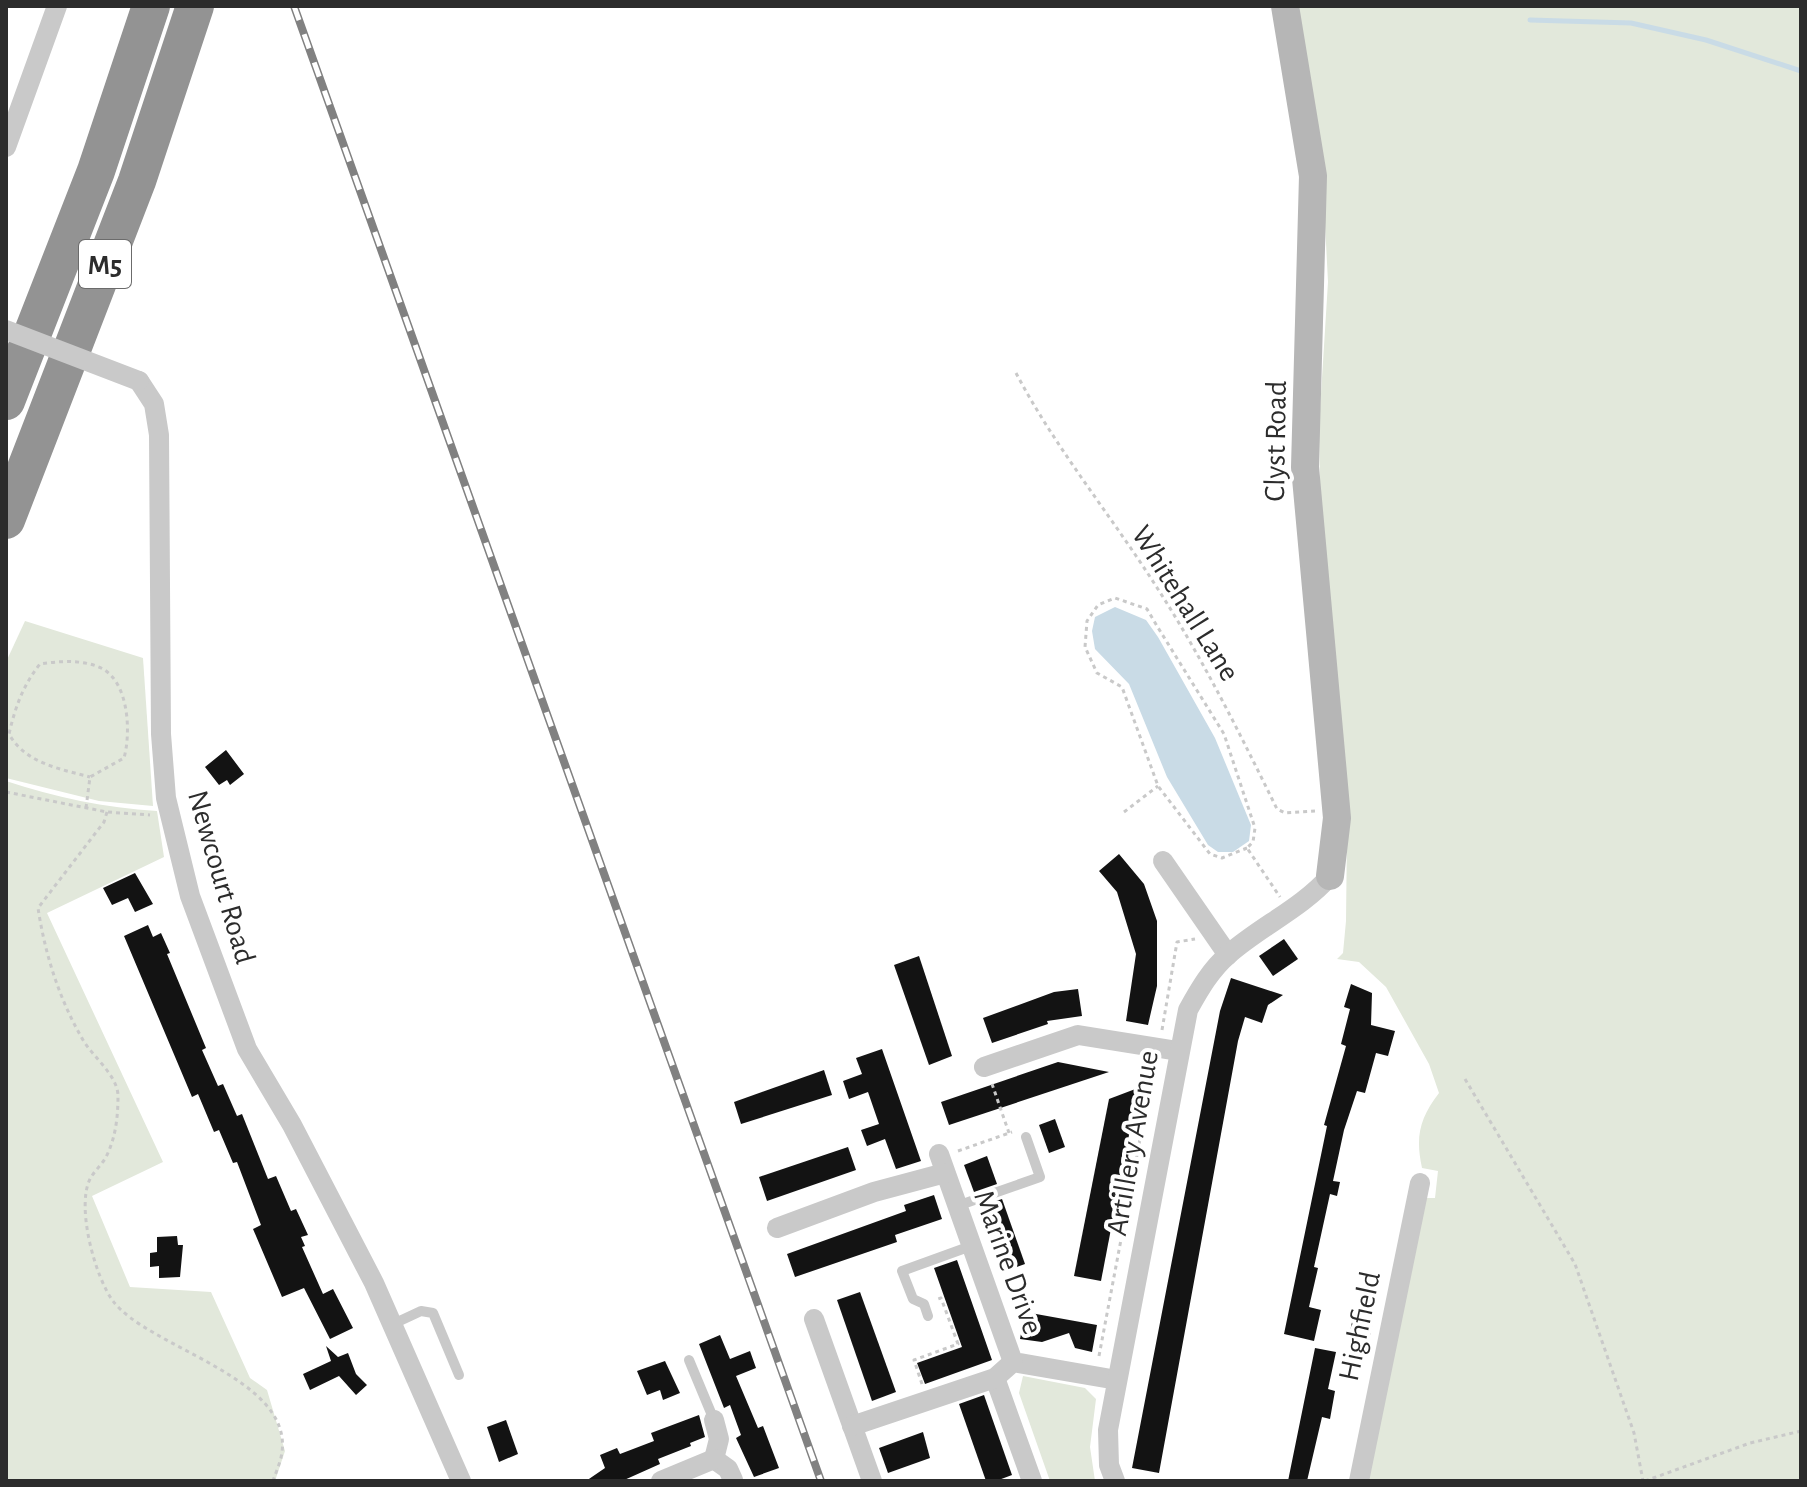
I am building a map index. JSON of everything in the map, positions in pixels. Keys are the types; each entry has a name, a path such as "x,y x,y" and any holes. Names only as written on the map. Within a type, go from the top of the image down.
{"highway":[{"name":"M5","path":"6,401 96,171 151,6"},
{"name":"M5","path":"6,520 137,181 195,6"}],"street":[{"path":"6,147 57,6"},
{"name":"Clyst Road","path":"1285,6 1313,176 1305,467 1336,809 1337,832 1330,876"},
{"name":"Newcourt Road","path":"6,330 139,381 154,404 159,435 159,667 163,802 190,896 247,1049 334,1205 461,1481"},
{"path":"1163,861 1228,955"},
{"name":"Artillery Avenue","path":"1115,1481 1108,1451 1117,1380 1188,1010 1202,984 1228,955 1330,876"},
{"path":"985,1066 1078,1035 1178,1051"},
{"name":"Marine Drive","path":"777,1228 874,1192 941,1161 1013,1362 1117,1380"},
{"name":"Highfield","path":"1359,1481 1420,1183"},
{"path":"814,1319 872,1481"},
{"path":"852,1426 995,1378 1013,1362"},
{"path":"995,1378 1032,1481"},
{"path":"714,1420 719,1439 714,1459"},
{"path":"714,1459 728,1469 733,1480"},
{"path":"661,1481 714,1459"}],"lane":[{"path":"957,1206 1040,1177 1026,1137"},
{"path":"928,1316 924,1304 913,1299 902,1271 971,1246"},
{"path":"391,1325 421,1311 433,1313 459,1375"},
{"path":"689,1360 714,1420"}],"path":[{"name":"Whitehall Lane","path":"1016,373 1035,409 1155,584 1210,675 1277,809 1298,813 1336,809"},
{"path":"1115,598 1147,609 1224,734 1255,828 1253,842 1247,848 1222,858 1210,854 1158,786 1122,687 1097,673 1085,647 1087,621 1098,605 1115,598"},
{"path":"68,661 94,666 106,671 119,691 127,717 124,758 90,777 45,764 18,750 9,734 28,678 40,664 68,661"},
{"path":"86,808 90,777"},
{"path":"1124,812 1158,786"},
{"path":"6,792 107,812 150,815 163,802"},
{"path":"107,812 104,822 38,908 44,952 65,1002 83,1039 118,1091 117,1126 107,1156 89,1181 84,1204 92,1253 112,1301 133,1323 210,1360 255,1395 268,1410 280,1431 283,1451 273,1481"},
{"path":"1247,848 1289,910"},
{"path":"985,1066 1009,1133"},
{"path":"1465,1079 1575,1264 1634,1433 1644,1481 1750,1443 1801,1431"},
{"path":"941,1161 1023,1129 1026,1137"},
{"path":"924,1304 941,1298 958,1344 914,1360 928,1401"}],"shaded area":[{"path":"1293,6 1801,6 1801,1481 1365,1481 1426,1198 1435,1198 1438,1171 1422,1168 1419,1137 1423,1119 1439,1093 1429,1064 1386,987 1359,962 1337,959 1343,953 1346,921 1347,832 1320,489 1319,426 1328,282 1322,165"},
{"path":"25,621 143,658 153,806 99,801 6,778 6,662"},
{"path":"6,781 80,801 157,811 164,857 47,913 163,1162 92,1196 130,1287 211,1292 250,1378 267,1390 285,1451 275,1481 6,1481"},
{"path":"1023,1376 1085,1388 1096,1399 1090,1447 1095,1481 1050,1481 1019,1393"}],"water":[{"path":"1115,607 1146,620 1215,738 1251,825 1249,841 1233,852 1218,852 1208,845 1167,777 1129,684 1095,649 1092,631 1095,617"}],"building":[{"path":"226,750 244,774 230,785 227,780 219,785 205,767"},
{"path":"1119,854 1144,884 1157,921 1157,986 1148,1025 1126,1021 1136,954 1117,892 1099,871"},
{"path":"135,873 153,904 135,912 128,898 112,905 103,888"},
{"path":"148,925 153,937 161,933 170,953 167,954 206,1048 202,1050 218,1086 223,1084 237,1116 242,1114 268,1179 276,1176 291,1211 296,1209 308,1235 301,1237 305,1246 302,1247 323,1294 333,1289 353,1328 330,1339 304,1288 282,1297 253,1229 261,1225 237,1162 233,1163 219,1130 214,1132 198,1094 192,1097 124,936"},
{"path":"1284,939 1298,959 1273,976 1259,956"},
{"path":"919,956 952,1056 929,1065 894,965"},
{"path":"1231,978 1283,995 1268,1005 1262,1023 1245,1017 1238,1041 1159,1473 1132,1468 1220,1011"},
{"path":"1351,984 1372,993 1371,1025 1395,1031 1388,1056 1376,1053 1365,1093 1357,1091 1344,1130 1333,1181 1340,1182 1337,1196 1330,1194 1314,1267 1318,1268 1309,1307 1321,1310 1314,1341 1284,1334 1327,1126 1324,1125 1346,1046 1341,1044 1350,1009 1344,1007"},
{"path":"1078,989 1082,1016 1047,1021 1048,1024 992,1043 983,1018 1054,992"},
{"path":"882,1049 921,1161 896,1169 885,1139 867,1146 861,1130 879,1124 868,1092 849,1099 843,1081 862,1074 856,1058"},
{"path":"1058,1062 1109,1072 949,1125 941,1102"},
{"path":"824,1070 832,1095 741,1124 734,1102"},
{"path":"1138,1088 1101,1281 1074,1276 1109,1099"},
{"path":"1055,1119 1065,1147 1049,1153 1039,1125"},
{"path":"848,1147 856,1170 767,1201 759,1177"},
{"path":"987,1156 997,1184 974,1192 964,1165"},
{"path":"934,1195 942,1219 895,1235 897,1242 795,1277 787,1254 906,1211 904,1205"},
{"path":"1002,1199 1025,1264 1003,1272 979,1207"},
{"path":"177,1236 178,1245 183,1245 180,1277 159,1278 159,1266 150,1267 150,1253 157,1252 157,1237"},
{"path":"957,1260 992,1360 925,1384 917,1363 962,1347 934,1268"},
{"path":"860,1292 896,1392 872,1401 837,1300"},
{"path":"1025,1312 1097,1325 1092,1352 1075,1348 1069,1333 1042,1342 1020,1339"},
{"path":"1353,1317 1373,1322 1370,1336 1350,1332"},
{"path":"720,1335 730,1359 750,1351 756,1368 736,1376 758,1428 763,1426 779,1468 754,1477 736,1438 741,1435 730,1405 724,1408 699,1344"},
{"path":"326,1346 338,1357 348,1353 356,1374 367,1385 356,1395 339,1376 310,1390 303,1374 331,1361"},
{"path":"1315,1348 1336,1352 1328,1389 1335,1391 1330,1419 1322,1417 1307,1481 1288,1481"},
{"path":"665,1361 680,1393 663,1400 660,1390 647,1395 637,1371"},
{"path":"984,1395 1012,1475 996,1481 986,1481 959,1404"},
{"path":"699,1415 705,1437 690,1443 691,1446 658,1459 660,1464 622,1481 586,1481 605,1468 600,1455 617,1448 620,1454 654,1441 651,1433"},
{"path":"506,1420 518,1454 499,1462 487,1427"},
{"path":"923,1432 930,1458 888,1473 879,1448"}],"waterway":[{"path":"1530,20 1631,23 1706,40 1801,71"}],"railway":[{"path":"294,6 821,1481"}]}
